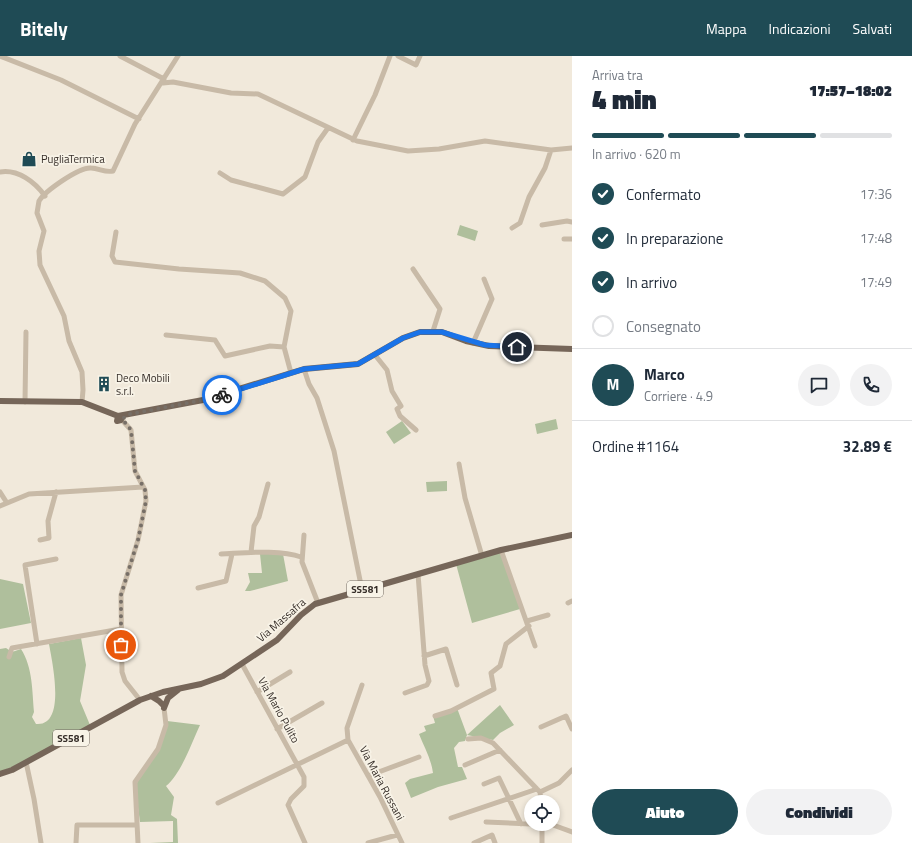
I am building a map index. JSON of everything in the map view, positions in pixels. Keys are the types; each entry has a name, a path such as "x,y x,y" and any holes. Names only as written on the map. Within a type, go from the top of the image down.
{"main road":[{"path":"0,402 82,402 120,419 130,414 203,400 304,369 358,364 411,335 433,331 473,343 489,346 572,349"},
{"name":"Via Massafra","path":"0,774 26,762 140,700 163,692 201,684 223,676 278,640 306,610 318,603 501,550 572,534"},
{"path":"164,705 180,689"},
{"path":"163,692 166,695 164,705"},
{"path":"151,696 164,705"}],"street":[{"path":"0,56 61,80 139,118"},
{"path":"120,56 163,81 231,93 258,94 353,140 408,151 439,149 485,141 551,150 572,148"},
{"path":"82,402 82,372 68,341 64,316 56,303 39,259 44,231 37,213 39,201 79,171 91,168 108,172 112,171 139,118 178,56"},
{"path":"353,140 375,95 390,56"},
{"path":"398,56 416,65 420,56"},
{"path":"220,173 231,180 283,194 305,177 318,142 328,128"},
{"path":"512,228 520,223 529,197 545,168 551,150"},
{"path":"0,172 13,172 20,174 40,188 45,196"},
{"path":"542,225 567,221 572,222"},
{"path":"116,232 112,256 115,262 179,269 240,273 265,281 285,298 291,311 284,347 291,373"},
{"path":"564,239 572,239"},
{"path":"413,269 440,309 433,331"},
{"path":"473,343 492,299 484,278"},
{"path":"25,402 26,332"},
{"path":"166,335 215,340 225,356 270,346 284,347"},
{"path":"375,355 386,370 392,391 401,406 398,409 398,414 416,430"},
{"path":"304,369 309,384 317,398 334,451 362,590"},
{"path":"120,419 131,430 135,471 143,487 146,501 143,524 121,595 122,672 125,681 140,700"},
{"path":"459,464 464,496 482,556"},
{"path":"251,552 254,526 259,517 268,484"},
{"path":"0,506 29,494 143,487"},
{"path":"0,492 7,503"},
{"path":"40,540 49,538 48,521 56,492"},
{"path":"304,535 301,557 318,603"},
{"path":"501,550 535,646"},
{"path":"221,554 251,552 284,554 301,557"},
{"path":"198,588 226,581 232,554"},
{"path":"37,644 25,565 56,559"},
{"path":"405,693 427,685 429,681 424,656 418,574"},
{"path":"435,716 451,711 494,689 491,673 500,666 505,646 528,624 548,615"},
{"path":"9,657 12,648 121,629"},
{"path":"424,656 444,648 446,649 457,685"},
{"name":"Via Mario Pulito","path":"242,664 304,777 304,786 291,799 288,805 305,843"},
{"path":"257,692 290,672"},
{"path":"218,803 348,740 347,728 362,685"},
{"path":"277,729 322,703"},
{"path":"138,843 134,797 135,782 158,749 166,725 164,705"},
{"path":"541,727 566,716 572,728"},
{"path":"468,739 487,740 500,750 538,791 539,795"},
{"name":"Via Maria Russani","path":"348,740 402,843"},
{"path":"464,765 500,750"},
{"path":"368,776 419,757"},
{"path":"26,762 41,843"},
{"path":"450,818 559,783 572,770"},
{"path":"484,784 499,778 521,824"},
{"path":"486,822 521,824"},
{"path":"76,843 77,825 137,825"},
{"path":"560,828 572,832"},
{"path":"542,831 542,843"},
{"path":"368,843 397,834"},
{"path":"474,843 492,835 495,843"}],"green space":[{"path":"460,225 478,231 475,241 457,235"},
{"path":"556,419 558,429 537,434 535,424"},
{"path":"402,421 411,433 394,444 386,432"},
{"path":"447,481 447,491 427,492 426,482"},
{"path":"501,552 520,609 472,623 456,564"},
{"path":"260,554 283,554 288,581 245,591 250,582 248,573 262,573"},
{"path":"0,579 23,584 31,623 0,629"},
{"path":"81,638 86,665 80,701 90,725 24,762 0,772 0,649 6,648 12,652 21,649 25,656 31,680 34,712 32,717 36,724 46,722 52,715 55,704 53,664 49,644"},
{"path":"500,705 514,725 500,733 493,740 467,735"},
{"path":"457,708 467,735 465,741 459,742 454,748 458,767 462,767 467,779 438,787 411,798 405,783 410,779 433,773 429,757 419,734 426,731 424,726 435,723 433,716"},
{"path":"167,721 200,725 177,774 166,786 174,797 171,815 177,819 178,843 150,843 173,842 173,821 140,822 135,786 160,744"}],"way so far":[{"path":"121,645 121,595 143,524 146,501 145,490 135,471 131,430 122,421 122,419 130,414 222,395"}],"place":[{"name":"PugliaTermica","path":"29,159"},
{"name":"Deco Mobili s.r.l.","path":"104,384"}],"route":[{"path":"222,395 304,369 333,365 358,364 403,338 420,332 442,332 466,341 489,346 517,347"}]}
